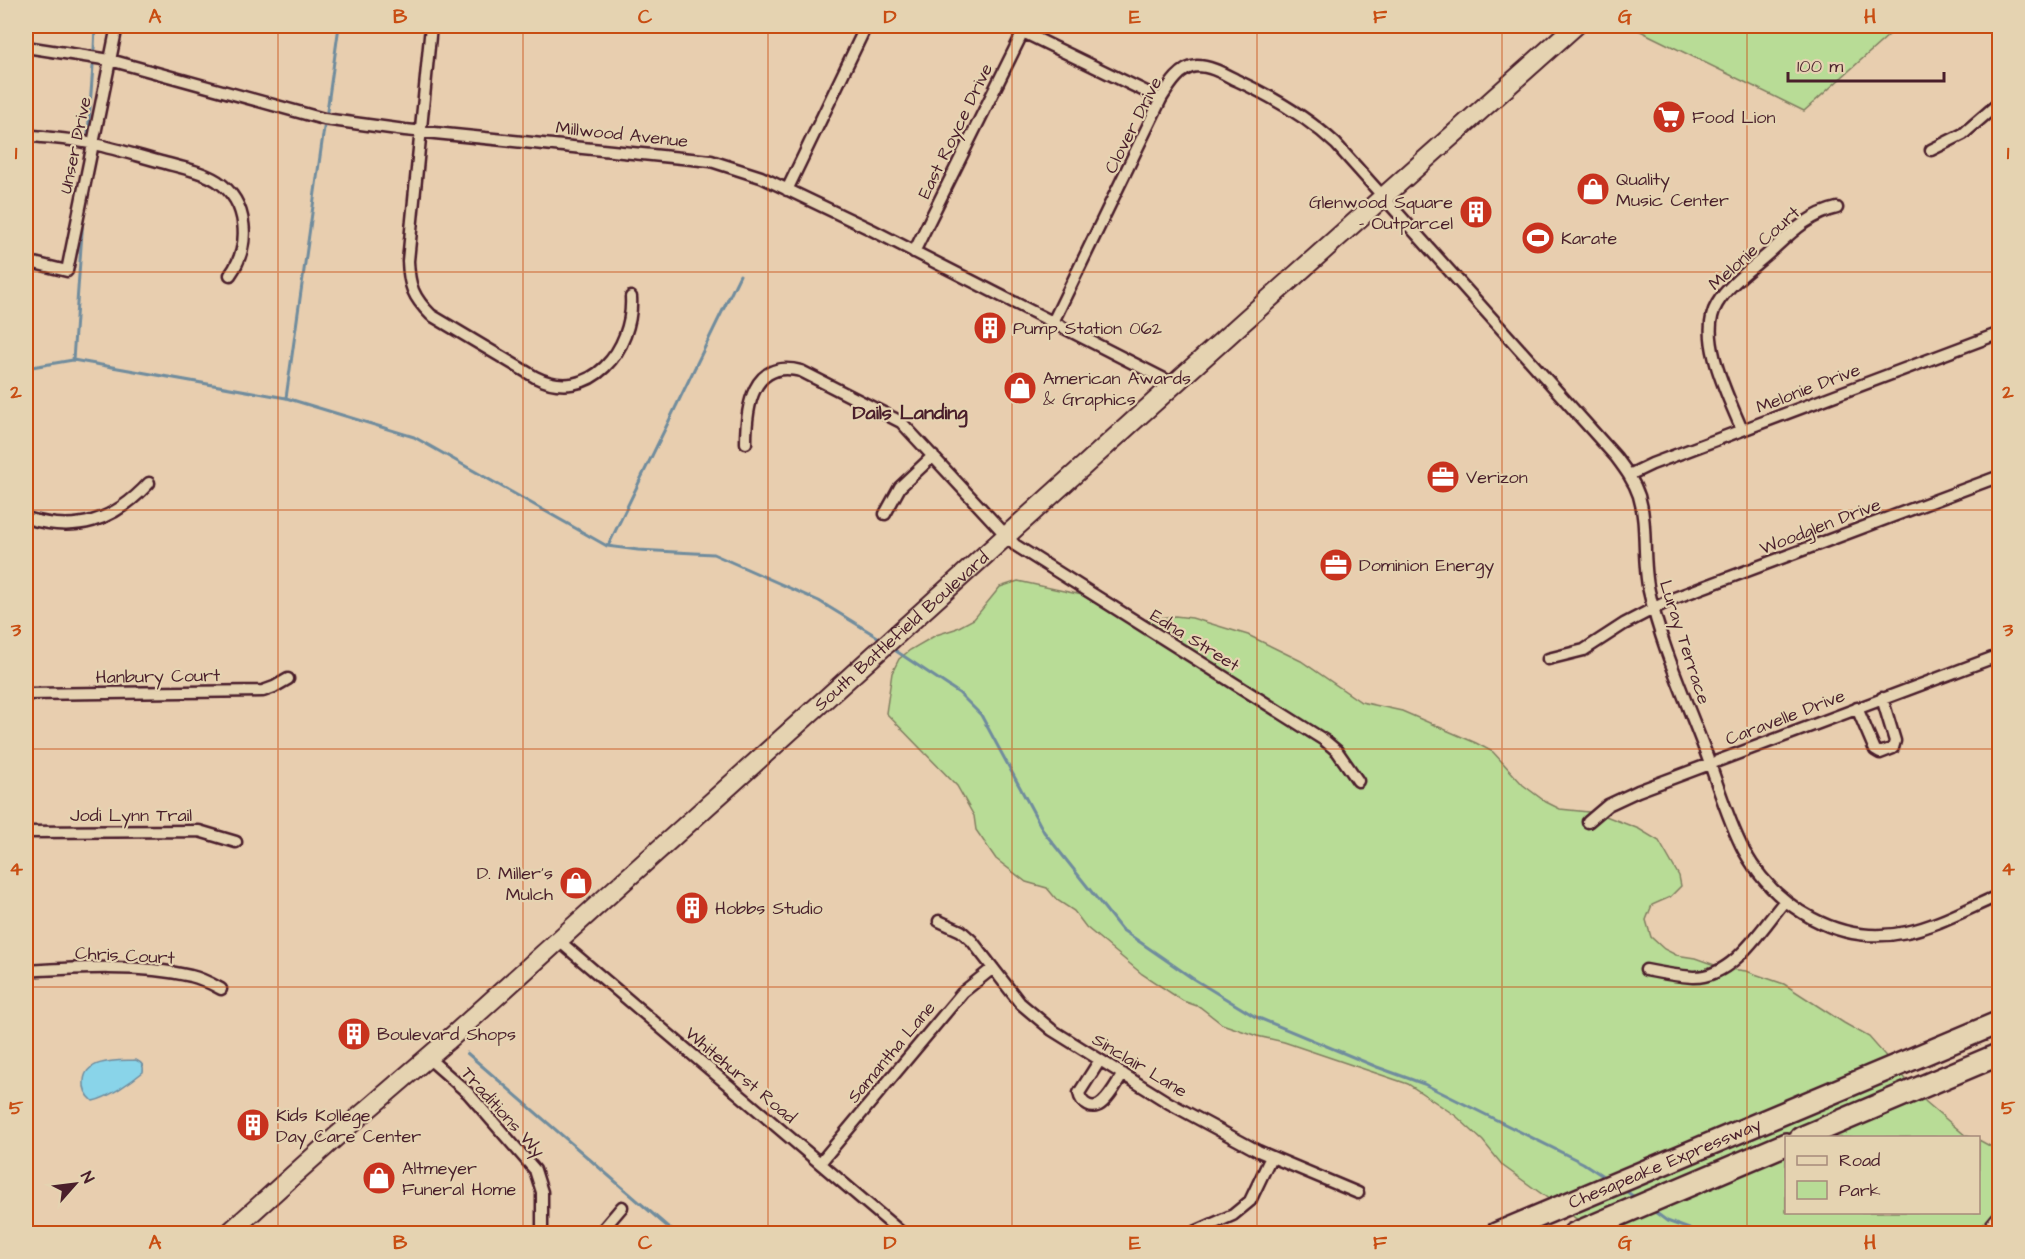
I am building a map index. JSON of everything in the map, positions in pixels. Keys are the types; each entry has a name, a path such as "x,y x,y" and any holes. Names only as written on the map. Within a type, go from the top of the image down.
{"highway":[{"name":"Chesapeake Expressway","path":"1496,1233 2000,1022"},
{"path":"1803,1136 2000,1054"},
{"name":"Chesapeake Expressway","path":"1574,1233 1785,1144"}],"main road":[{"name":"South Battlefield Boulevard","path":"228,1233 558,940 1575,26"}],"street":[{"name":"Unser Drive","path":"26,261 67,271 117,26"},
{"path":"431,26 408,261 409,280 420,304 431,315 535,377 551,383 567,385 592,378 615,356 626,330 631,297"},
{"path":"787,190 866,26"},
{"path":"1025,29 1161,99"},
{"name":"East Royce Drive","path":"914,252 1025,29"},
{"name":"Millwood Avenue","path":"26,47 110,60 324,119 421,131 697,158 749,172 914,252 1174,384"},
{"name":"Clover Drive","path":"1053,322 1161,99 1174,79 1187,69 1196,66 1216,71 1289,107 1336,144 1384,198"},
{"path":"1931,150 1963,134 2000,102"},
{"path":"26,135 92,143 208,177 228,190 240,207 244,229 241,256 230,275"},
{"name":"Luray Terrace","path":"1384,198 1616,457 1629,475 1642,507 1645,564 1653,609 1744,850 1767,882 1785,902 1816,921 1861,934 1882,935 1907,932 2000,895"},
{"name":"Melonie Court","path":"1742,430 1710,342 1710,322 1716,306 1734,284 1801,225 1820,212 1837,208"},
{"name":"Melonie Drive","path":"1629,475 1652,464 2000,333"},
{"name":"Edna Street","path":"746,444 748,406 758,385 773,372 793,369 901,422 1015,545 1324,740 1337,751 1358,781"},
{"path":"885,514 900,487 933,456"},
{"name":"Woodglen Drive","path":"1548,659 1584,650 1672,599 2000,476"},
{"path":"26,518 54,525 97,520 125,505 148,483"},
{"name":"Caravelle Drive","path":"1588,822 1617,800 2000,655"},
{"name":"Hanbury Court","path":"26,694 263,691 288,679"},
{"path":"1857,708 1875,750 1880,753 1887,752 1893,748 1895,741 1882,698"},
{"name":"Jodi Lynn Trail","path":"26,832 199,831 236,842"},
{"path":"1646,970 1693,977 1705,976 1725,968 1785,902"},
{"name":"Sinclair Lane","path":"939,921 961,931 972,941 1020,1002 1052,1030 1169,1103 1271,1156 1358,1193"},
{"name":"Whitehurst Road","path":"558,940 903,1233"},
{"name":"Chris Court","path":"26,971 84,968 165,971 194,976 221,989"},
{"name":"Samantha Lane","path":"820,1163 963,992 993,968"},
{"name":"Traditions Wy","path":"427,1057 468,1093 535,1170 542,1192 542,1233"},
{"path":"1100,1060 1078,1093 1084,1104 1091,1107 1102,1103 1123,1074"},
{"path":"1190,1233 1233,1215 1250,1201 1271,1156"},
{"path":"599,1233 622,1207"},
{"path":"1986,1233 2000,1216"}],"green space":[{"path":"1630,26 1899,26 1804,111"},
{"path":"1018,581 1082,595 1114,614 1136,621 1175,616 1192,618 1248,635 1301,661 1361,702 1402,711 1493,752 1523,785 1546,802 1560,809 1598,813 1639,829 1659,841 1679,876 1681,886 1670,897 1652,905 1646,920 1651,937 1664,949 1676,955 1695,958 1723,968 1746,971 1784,984 1869,1037 1926,1102 1966,1136 1785,1136 1785,1214 1980,1214 1980,1141 1999,1151 1999,1233 1596,1233 1503,1166 1483,1141 1456,1116 1408,1084 1284,1042 1222,1024 1200,1007 1183,1001 1142,974 1086,927 1074,911 1057,900 1047,888 1026,882 996,859 976,830 974,816 957,786 886,713 892,673 899,659 936,635 955,629 974,619 1000,587"}],"water":[{"path":"136,1060 143,1068 143,1072 138,1076 105,1097 93,1101 88,1096 84,1084 90,1068 104,1062"}],"waterway":[{"path":"94,49 95,26"},
{"path":"327,111 339,26"},
{"path":"88,134 93,66"},
{"path":"286,398 324,128"},
{"path":"73,360 83,218"},
{"path":"608,546 740,275"},
{"path":"26,368 73,360 286,398 414,437 607,546 713,554 819,601 881,639"},
{"path":"893,649 959,693 981,715 1044,832 1121,929 1192,978 1254,1016 1424,1084 1583,1163 1606,1178"},
{"path":"467,1053 676,1234"},
{"path":"1624,1190 1636,1198"},
{"path":"1651,1209 1667,1221 1703,1234"}],"place":[{"name":"Food Lion","path":"1669,117"},
{"name":"Quality Music Center","path":"1593,189"},
{"name":"Glenwood Square - Outparcel","path":"1476,212"},
{"name":"Karate","path":"1538,238"},
{"name":"Pump Station 062","path":"990,328"},
{"name":"American Awards & Graphics","path":"1020,388"},
{"name":"Verizon","path":"1443,477"},
{"name":"Dominion Energy","path":"1336,565"},
{"name":"D. Miller's Mulch","path":"576,883"},
{"name":"Hobbs Studio","path":"692,908"},
{"name":"Boulevard Shops","path":"354,1034"},
{"name":"Kids Kollege Day Care Center","path":"253,1125"},
{"name":"Altmeyer Funeral Home","path":"379,1178"}],"district":[{"name":"Dails Landing","path":"910,412"}]}
